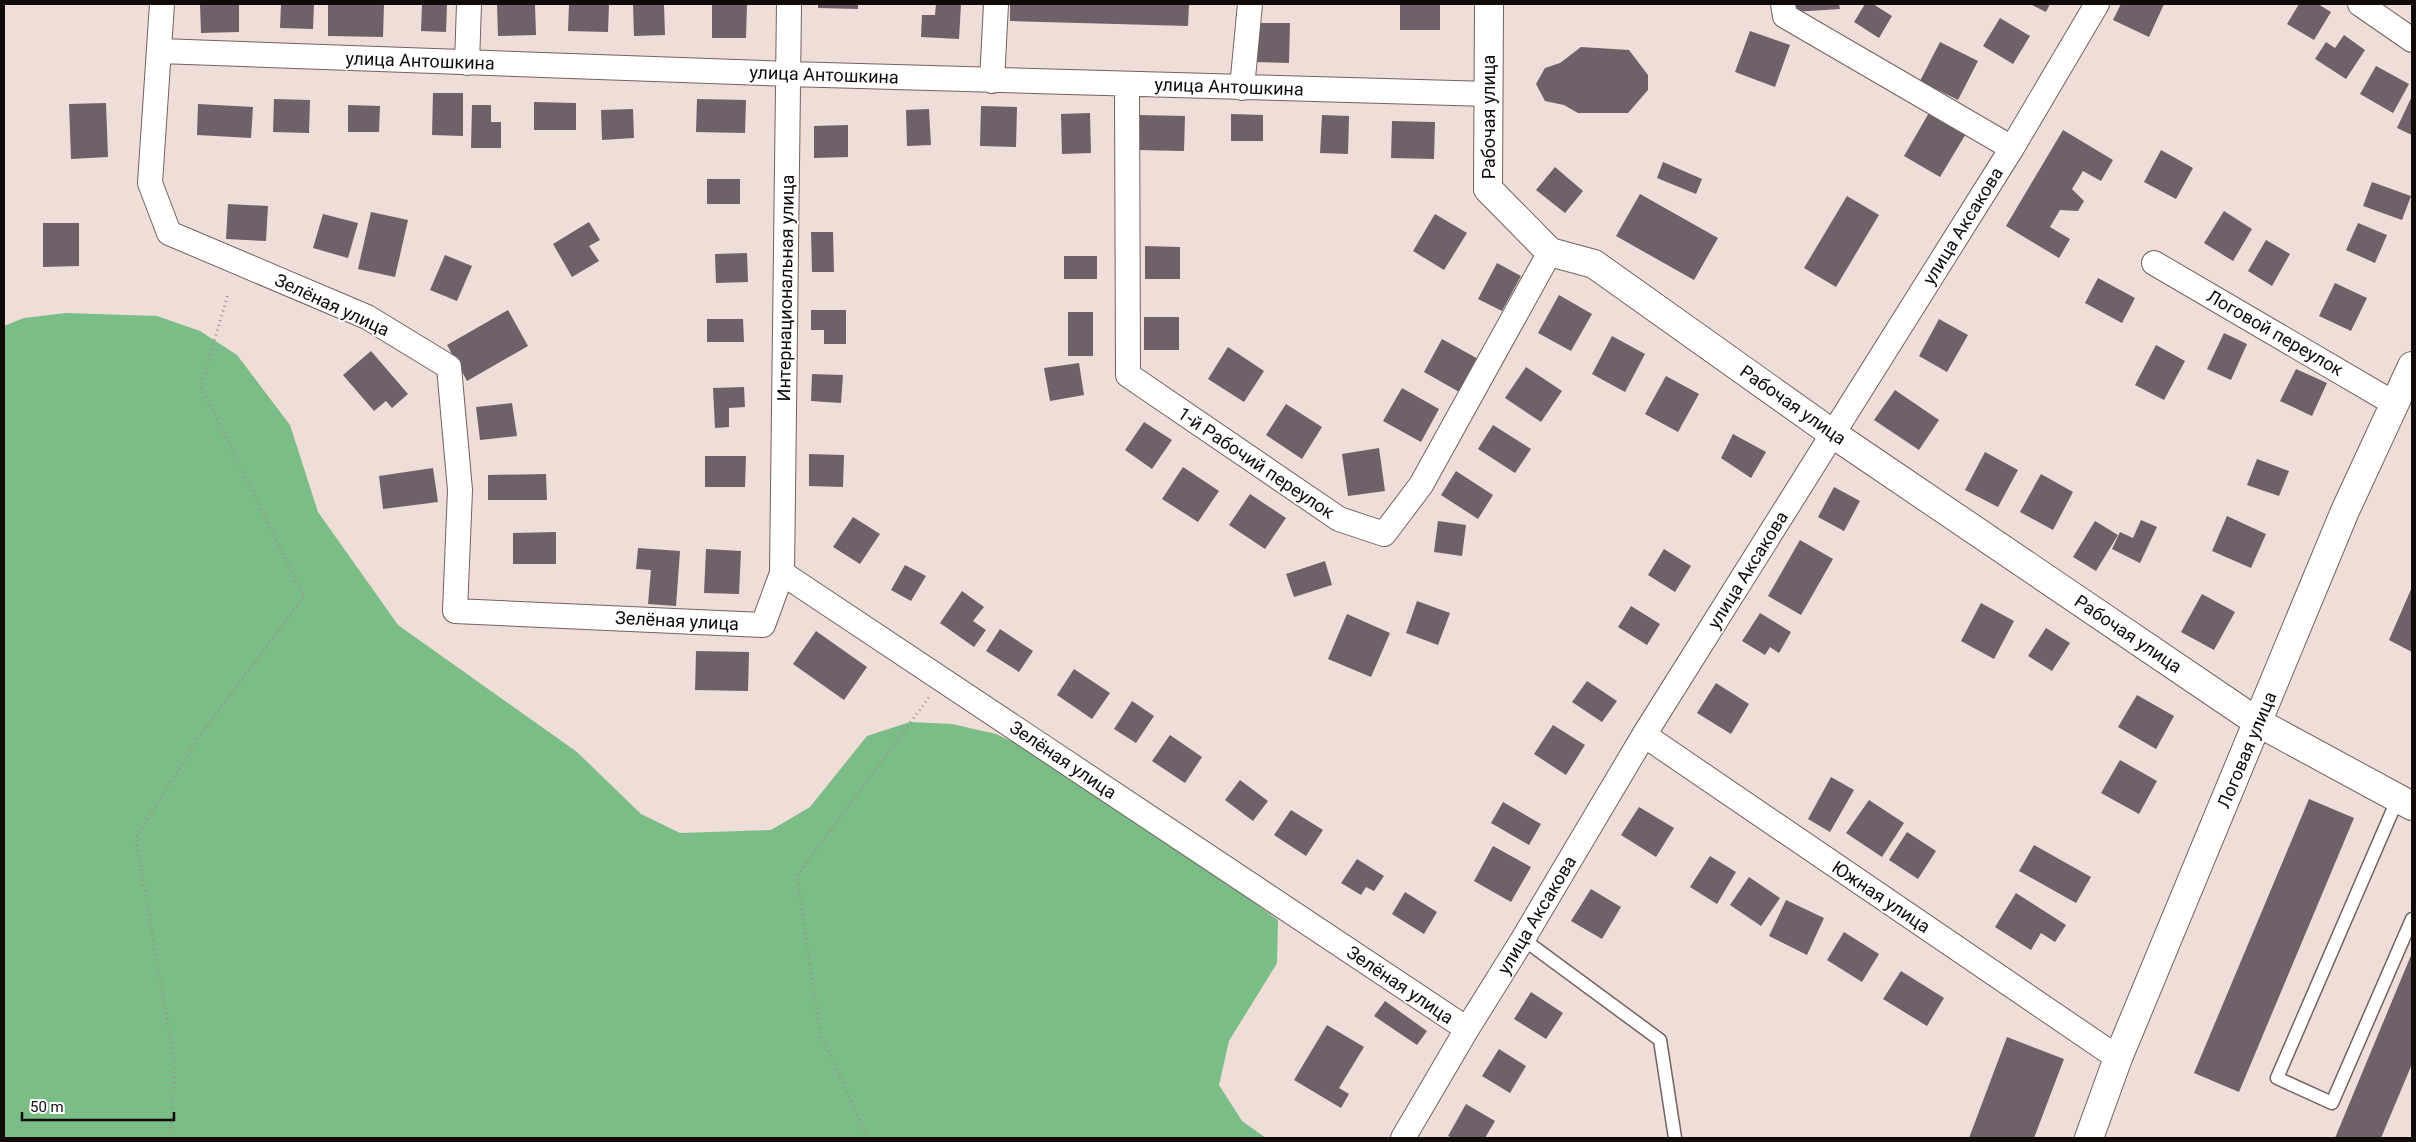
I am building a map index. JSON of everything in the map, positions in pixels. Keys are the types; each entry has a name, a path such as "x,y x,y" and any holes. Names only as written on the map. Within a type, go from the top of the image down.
{"street":[{"path":"160,51 162,4"},
{"path":"467,63 469,4"},
{"name":"Интернациональная улица","path":"782,573 790,4"},
{"path":"992,81 996,4"},
{"path":"1242,88 1250,4"},
{"name":"Рабочая улица","path":"1490,4 1488,189 1550,252 1594,264 1833,434 2259,723 2405,802"},
{"path":"1784,4 1785,16 2012,148"},
{"name":"улица Аксакова","path":"1403,1138 1644,735 2012,148 2097,4"},
{"path":"2360,4 2412,40"},
{"name":"улица Антошкина","path":"160,51 992,81 1489,94"},
{"name":"Зелёная улица","path":"160,51 150,183 169,233 367,317 449,367 460,490 455,612 763,625 782,573 1467,1029"},
{"name":"1-й Рабочий переулок","path":"1127,84 1128,375 1339,519 1384,534 1421,485 1550,252"},
{"name":"Логовой переулок","path":"2154,262 2395,404"},
{"name":"Логовая улица","path":"2089,1138 2118,1058 2259,723 2345,511 2412,366"},
{"name":"Южная улица","path":"1644,735 2118,1058"}],"lane":[{"path":"2405,802 2277,1078 2332,1103 2412,919"},
{"path":"1523,939 1660,1040 1675,1138"}],"path":[{"path":"170,1138 175,1067 136,838 200,737 304,597 201,386 228,294"},
{"path":"868,1138 820,1033 797,876 942,680"}],"green space":[{"path":"66,313 157,316 200,331 237,355 290,425 318,512 398,625 577,752 641,814 680,833 771,830 810,807 867,736 910,722 952,724 996,734 1076,772 1278,920 1277,963 1229,1041 1219,1085 1242,1121 1266,1138 4,1138 4,326 24,318"}],"building":[{"path":"200,4 239,4 239,32 201,33"},
{"path":"281,4 314,4 313,29 280,28"},
{"path":"328,4 384,4 383,37 328,36"},
{"path":"422,4 447,4 446,32 421,31"},
{"path":"497,4 535,4 536,35 498,36"},
{"path":"569,4 609,4 608,32 568,31"},
{"path":"633,4 664,4 665,35 634,36"},
{"path":"712,4 747,4 746,38 712,38"},
{"path":"818,4 858,4 858,9 818,8"},
{"path":"936,4 961,4 959,39 921,37 922,15 935,15"},
{"path":"1010,4 1189,4 1188,26 1010,21"},
{"path":"1400,4 1440,4 1440,30 1400,30"},
{"path":"1793,4 1839,4 1840,9 1793,12"},
{"path":"1865,4 1873,4 1892,16 1879,38 1854,22"},
{"path":"2030,4 2050,4 2046,12"},
{"path":"2121,4 2164,4 2149,37 2113,20"},
{"path":"2299,4 2318,4 2331,12 2314,40 2287,24"},
{"path":"2000,18 2030,36 2013,64 1983,46"},
{"path":"1256,23 1290,23 1289,63 1255,62"},
{"path":"1750,31 1790,45 1775,87 1735,72"},
{"path":"2344,35 2365,50 2346,79 2315,59 2326,42 2335,48"},
{"path":"1940,42 1978,61 1958,100 1920,81"},
{"path":"1581,47 1629,50 1648,75 1648,90 1628,113 1578,113 1564,105 1545,101 1536,84 1545,68 1560,63"},
{"path":"2376,66 2409,84 2393,113 2360,94"},
{"path":"433,93 463,93 463,136 432,135"},
{"path":"2412,96 2412,135 2397,128"},
{"path":"274,99 310,100 309,133 273,132"},
{"path":"697,99 746,100 745,133 696,132"},
{"path":"534,102 576,103 576,130 534,130"},
{"path":"106,103 108,157 71,159 69,104"},
{"path":"198,104 253,107 251,138 197,135"},
{"path":"348,105 380,106 379,132 348,132"},
{"path":"472,105 491,105 491,122 501,122 501,148 471,148"},
{"path":"981,106 1017,107 1016,147 980,146"},
{"path":"633,109 634,138 602,140 601,110"},
{"path":"929,109 931,145 907,146 906,110"},
{"path":"1930,111 1967,132 1940,177 1904,156"},
{"path":"1090,113 1091,153 1062,154 1061,114"},
{"path":"1231,114 1263,115 1263,141 1231,141"},
{"path":"1138,115 1185,116 1184,151 1137,150"},
{"path":"1322,115 1349,116 1348,154 1320,153"},
{"path":"1392,121 1435,122 1434,159 1391,158"},
{"path":"848,125 848,157 814,158 814,126"},
{"path":"2063,130 2113,160 2101,181 2083,171 2072,189 2084,201 2078,211 2060,210 2050,227 2070,239 2059,258 2006,226"},
{"path":"2161,150 2193,168 2176,199 2144,182"},
{"path":"1663,162 1702,179 1696,194 1657,178"},
{"path":"1555,167 1583,191 1565,213 1536,190"},
{"path":"707,179 740,179 740,204 707,204"},
{"path":"2372,182 2411,196 2402,220 2363,206"},
{"path":"1640,194 1718,238 1694,280 1616,236"},
{"path":"1847,196 1879,215 1836,287 1804,268"},
{"path":"228,204 268,206 266,241 226,239"},
{"path":"2224,211 2252,229 2233,261 2204,243"},
{"path":"371,212 408,220 395,277 358,269"},
{"path":"323,214 358,223 348,258 313,248"},
{"path":"1435,214 1467,233 1444,270 1413,251"},
{"path":"589,222 600,240 589,246 599,261 572,277 553,244"},
{"path":"43,223 79,223 79,266 43,267"},
{"path":"2358,223 2387,235 2375,263 2346,250"},
{"path":"811,232 833,232 834,272 812,272"},
{"path":"2266,240 2290,254 2272,286 2248,271"},
{"path":"1145,246 1180,247 1180,279 1145,279"},
{"path":"747,253 748,282 716,283 715,254"},
{"path":"445,255 472,266 457,301 430,290"},
{"path":"1064,256 1097,256 1097,279 1064,279"},
{"path":"1497,263 1521,276 1502,311 1478,299"},
{"path":"2098,278 2135,298 2122,323 2085,303"},
{"path":"2335,283 2367,298 2351,331 2319,316"},
{"path":"1559,295 1592,314 1571,351 1538,333"},
{"path":"508,310 528,346 467,381 447,345"},
{"path":"811,310 846,310 846,344 824,344 824,330 811,330"},
{"path":"1068,312 1093,312 1093,356 1068,356"},
{"path":"1144,317 1179,317 1179,350 1144,350"},
{"path":"707,319 743,319 744,342 707,342"},
{"path":"1939,319 1968,335 1947,372 1919,356"},
{"path":"2224,333 2247,344 2231,380 2207,369"},
{"path":"1612,336 1645,354 1625,392 1592,374"},
{"path":"1442,339 1480,360 1461,393 1424,372"},
{"path":"2156,345 2185,361 2164,400 2135,385"},
{"path":"1228,347 1264,371 1244,402 1208,379"},
{"path":"371,351 408,394 392,408 386,401 374,411 343,375"},
{"path":"1079,363 1084,395 1050,401 1044,368"},
{"path":"1526,367 1562,391 1541,422 1505,398"},
{"path":"2296,369 2327,383 2312,416 2280,401"},
{"path":"812,374 843,375 841,403 811,401"},
{"path":"1666,376 1699,394 1678,432 1645,414"},
{"path":"744,387 745,407 729,408 729,427 715,428 713,388"},
{"path":"1402,388 1439,409 1421,442 1383,421"},
{"path":"1895,390 1939,420 1919,450 1874,420"},
{"path":"512,403 517,436 480,440 476,407"},
{"path":"1286,404 1322,427 1302,459 1266,435"},
{"path":"1144,422 1172,440 1152,469 1125,450"},
{"path":"1493,425 1531,449 1515,473 1478,449"},
{"path":"1733,434 1766,452 1751,478 1721,458"},
{"path":"1379,448 1385,491 1348,496 1342,454"},
{"path":"1985,452 2018,470 1998,507 1965,490"},
{"path":"809,454 844,455 843,487 809,486"},
{"path":"705,456 746,456 745,487 705,487"},
{"path":"2257,459 2289,471 2279,496 2247,485"},
{"path":"1183,467 1219,491 1198,522 1162,499"},
{"path":"433,468 438,502 383,509 379,476"},
{"path":"1456,471 1493,495 1478,519 1441,495"},
{"path":"546,474 547,500 488,500 488,475"},
{"path":"2041,474 2073,492 2053,530 2020,512"},
{"path":"1834,487 1860,501 1844,531 1818,517"},
{"path":"1250,494 1286,518 1265,549 1229,525"},
{"path":"2227,516 2266,534 2251,568 2212,551"},
{"path":"853,517 880,534 860,564 833,547"},
{"path":"2141,520 2157,527 2140,563 2112,549 2120,532 2133,538"},
{"path":"1438,521 1466,525 1462,556 1434,552"},
{"path":"2095,521 2118,535 2096,571 2073,557"},
{"path":"556,532 556,564 513,564 513,533"},
{"path":"1800,540 1833,559 1801,615 1768,596"},
{"path":"638,548 680,551 676,606 648,604 651,570 636,569"},
{"path":"706,549 741,551 739,594 704,593"},
{"path":"1664,549 1691,566 1675,592 1648,575"},
{"path":"1325,561 1332,585 1294,597 1286,574"},
{"path":"905,565 926,576 911,601 891,590"},
{"path":"2412,587 2412,652 2389,640"},
{"path":"962,591 984,607 973,621 986,630 974,647 940,623"},
{"path":"2202,594 2235,612 2214,650 2181,632"},
{"path":"1417,601 1450,613 1438,645 1406,633"},
{"path":"1981,603 2014,621 1994,659 1961,641"},
{"path":"1631,606 1660,624 1647,645 1618,627"},
{"path":"1760,613 1791,632 1779,653 1770,647 1765,655 1742,641"},
{"path":"1347,614 1390,633 1371,677 1328,659"},
{"path":"2046,628 2070,643 2052,671 2028,656"},
{"path":"1000,629 1033,651 1019,672 986,651"},
{"path":"816,631 867,667 844,700 793,664"},
{"path":"696,651 749,652 748,691 695,690"},
{"path":"1074,669 1110,693 1092,719 1057,695"},
{"path":"1587,681 1617,701 1602,722 1572,702"},
{"path":"1716,683 1749,704 1731,734 1697,713"},
{"path":"2137,695 2174,716 2156,749 2118,727"},
{"path":"1132,701 1154,716 1136,743 1114,729"},
{"path":"1553,725 1585,745 1566,775 1534,754"},
{"path":"1170,735 1202,757 1185,783 1152,761"},
{"path":"2120,760 2157,781 2139,814 2101,793"},
{"path":"1831,777 1854,790 1830,832 1808,819"},
{"path":"1240,780 1268,801 1253,821 1225,800"},
{"path":"2309,799 2354,818 2239,1092 2194,1073"},
{"path":"1869,800 1904,823 1882,857 1846,833"},
{"path":"1503,802 1541,824 1529,845 1491,823"},
{"path":"1639,807 1674,828 1656,857 1621,835"},
{"path":"1291,810 1323,830 1306,856 1274,835"},
{"path":"1907,832 1936,851 1918,879 1889,860"},
{"path":"2034,845 2091,877 2076,903 2019,871"},
{"path":"1493,846 1531,867 1511,902 1474,881"},
{"path":"1710,856 1736,872 1717,904 1690,887"},
{"path":"1357,859 1384,876 1374,891 1366,887 1361,895 1341,883"},
{"path":"1749,877 1780,898 1761,926 1730,905"},
{"path":"1591,889 1621,907 1602,939 1571,921"},
{"path":"1405,892 1437,912 1424,934 1392,914"},
{"path":"2016,893 2066,925 2055,942 2041,933 2031,950 1995,927"},
{"path":"1786,900 1824,918 1807,955 1769,936"},
{"path":"1844,932 1879,954 1862,982 1827,960"},
{"path":"2412,953 2412,1064 2381,1138 2335,1138"},
{"path":"1901,971 1944,998 1927,1026 1883,999"},
{"path":"1531,992 1563,1013 1546,1039 1514,1019"},
{"path":"1385,1001 1427,1031 1417,1045 1374,1016"},
{"path":"1327,1025 1364,1047 1339,1088 1349,1094 1341,1108 1294,1080"},
{"path":"2007,1037 2064,1059 2034,1138 1969,1138"},
{"path":"1499,1049 1526,1066 1510,1093 1482,1076"},
{"path":"1466,1104 1495,1121 1485,1138 1453,1138 1448,1136"}]}
